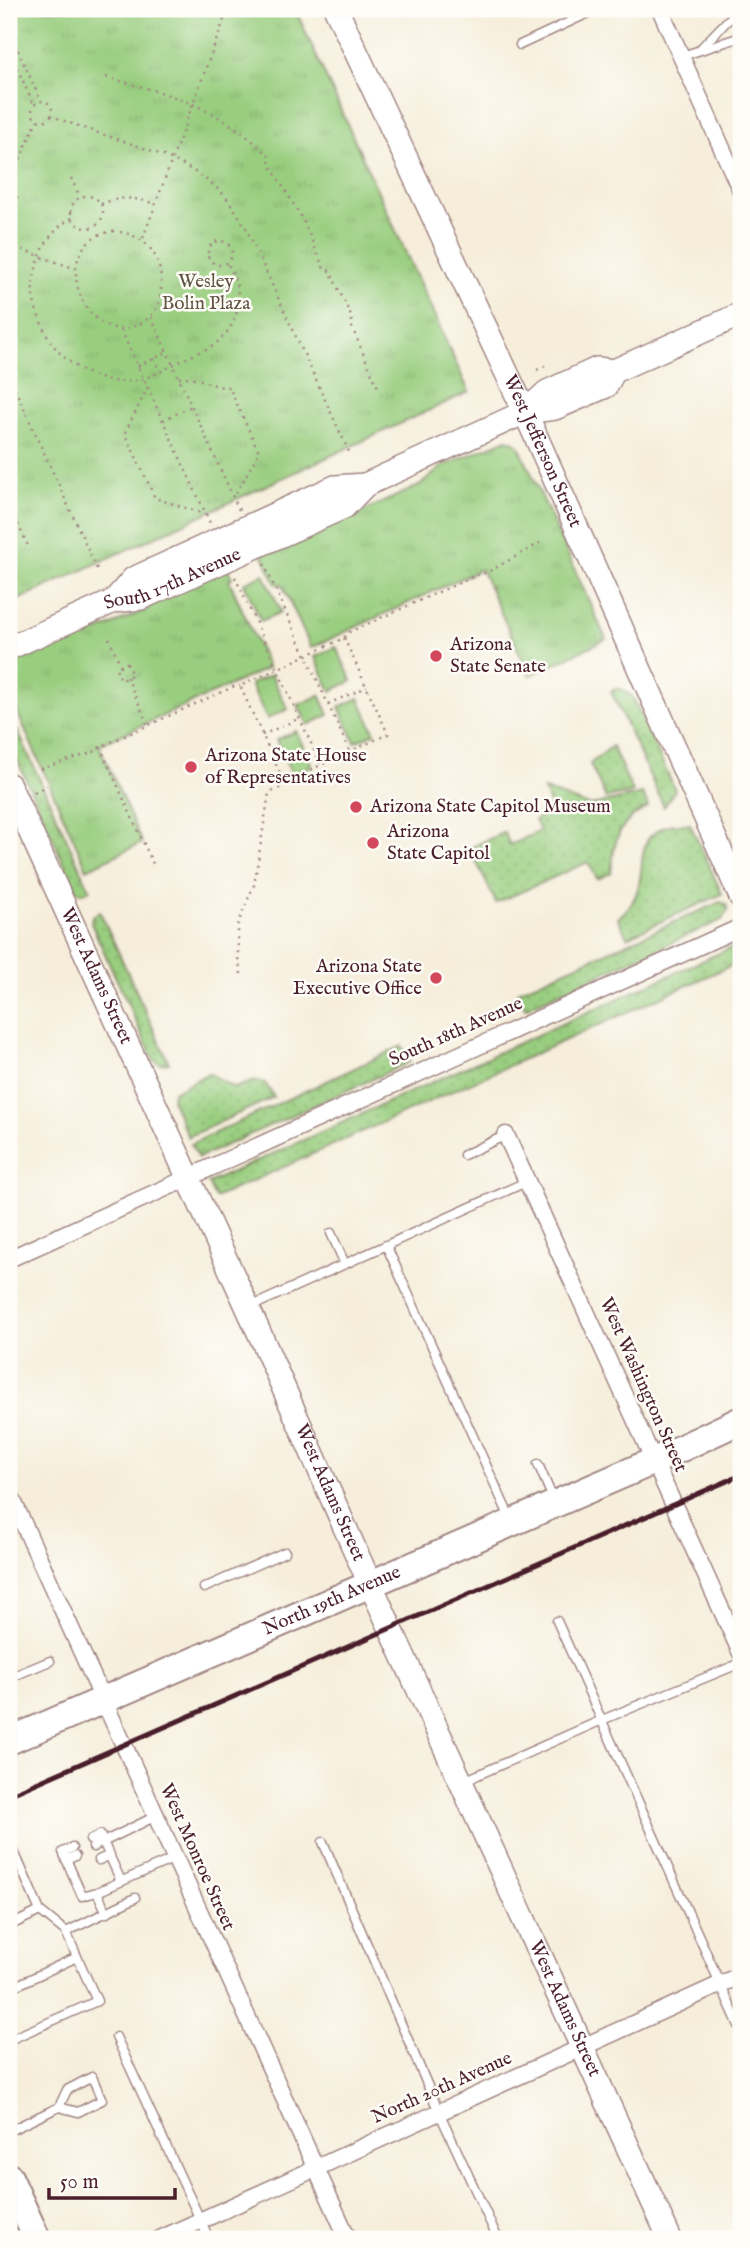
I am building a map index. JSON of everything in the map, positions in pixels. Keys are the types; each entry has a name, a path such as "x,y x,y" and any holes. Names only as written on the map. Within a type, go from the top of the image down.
{"main road":[{"name":"West Jefferson Street","path":"336,9 525,412 741,897"},
{"name":"South 17th Avenue","path":"9,648 114,601 133,579 335,487 365,485 525,412 555,408 606,386 614,371 741,314"},
{"name":"West Adams Street","path":"9,785 670,2239"},
{"name":"North 19th Avenue","path":"9,1741 654,1461 741,1420"},
{"path":"9,2177 37,2239"}],"street":[{"path":"660,9 741,191"},
{"name":"South 18th Avenue","path":"9,1259 741,927"},
{"name":"West Washington Street","path":"506,1135 741,1653"},
{"name":"West Monroe Street","path":"9,1492 348,2239"},
{"name":"North 20th Avenue","path":"160,2239 741,1975"}],"lane":[{"path":"520,45 597,9"},
{"path":"682,57 701,48 728,19 741,12"},
{"path":"701,48 741,37"},
{"path":"464,1155 506,1135"},
{"path":"248,1308 528,1181"},
{"path":"331,1233 345,1264"},
{"path":"386,1245 512,1522"},
{"path":"538,1464 555,1503"},
{"path":"204,1588 285,1552"},
{"path":"557,1620 741,2030"},
{"path":"9,1678 50,1661"},
{"path":"462,1782 602,1720 741,1663"},
{"path":"105,1845 94,1850 156,1816"},
{"path":"9,1840 40,1911 66,1932 97,2001 9,2040"},
{"path":"323,1842 439,2112 498,2239"},
{"path":"105,1845 121,1881"},
{"path":"67,1863 77,1858 67,1863"},
{"path":"67,1863 82,1896 174,1858"},
{"path":"97,1892 107,1913"},
{"path":"66,1932 135,1898"},
{"path":"9,1926 40,1911"},
{"path":"9,1989 77,1957"},
{"path":"116,2037 209,2239"},
{"path":"9,2131 60,2106 67,2090 92,2077 103,2100 78,2112 60,2106"}],"path":[{"path":"142,239 228,9"},
{"path":"9,31 41,101 51,106 51,115 47,120 37,120"},
{"path":"9,49 37,120"},
{"path":"106,77 192,102 249,136 270,158 269,163 303,220 324,269 330,271 341,294 352,318 351,325 379,390"},
{"path":"33,105 41,101"},
{"path":"51,115 171,160 196,172 223,195 246,228 350,454"},
{"path":"9,209 15,205 18,198 16,190 9,185 37,120"},
{"path":"71,178 80,197"},
{"path":"80,197 91,197 101,204 103,216 95,226 82,228 72,218 71,208 80,197"},
{"path":"101,204 116,198 131,198 155,204"},
{"path":"72,218 51,234 38,256 33,290 37,313 48,341 59,354 78,369 119,381 144,379 211,346 227,333 239,296 237,283 227,263"},
{"path":"113,231 129,233 142,239 154,253 162,278 159,302 154,314 138,325 121,330 112,329 96,320 80,293 75,277 80,252 96,236 113,231"},
{"path":"221,241 231,248 227,263 219,265 211,261 208,250 213,243 221,241"},
{"path":"9,245 76,269"},
{"path":"138,366 167,352"},
{"path":"154,358 160,371"},
{"path":"537,370 547,365"},
{"path":"9,376 97,569"},
{"path":"179,379 196,379 214,387 229,387 244,419 259,452 234,497"},
{"path":"148,387 125,433 155,498 207,515"},
{"path":"163,419 192,406"},
{"path":"9,505 29,548"},
{"path":"40,769 97,751 100,747 148,725 240,686 344,638 347,634 486,573 540,543"},
{"path":"109,638 121,666 116,668 121,680 127,677 148,725"},
{"path":"241,974 237,958 238,923 254,885 269,793 282,787 284,782 388,734 344,638"},
{"path":"240,686 284,782"},
{"path":"328,704 366,687"},
{"path":"262,735 300,718"},
{"path":"100,747 155,868"},
{"path":"33,792 47,786"}],"green space":[{"name":"Wesley Bolin Plaza","path":"9,9 295,9 469,392 9,604"},
{"path":"507,439 518,444 606,639 530,676 481,569 311,648 282,584 276,584 260,549 279,549 419,486 443,466"},
{"path":"226,565 232,578 229,580 268,668 99,745 142,843 87,869 9,694 9,664 50,645 94,633 144,611 173,589"},
{"path":"264,574 281,612 261,621 244,583"},
{"path":"336,647 352,681 331,691 315,657"},
{"path":"271,675 288,709 267,719 250,684"},
{"path":"616,689 632,696 675,790 664,807 611,691"},
{"path":"320,695 329,715 308,725 298,705"},
{"path":"359,698 375,733 355,742 339,707"},
{"path":"9,712 90,890 86,892 76,890 9,742"},
{"path":"296,731 312,766 292,774 276,740"},
{"path":"612,746 633,792 606,798 590,764"},
{"path":"544,790 590,806 643,794 648,807 623,826 616,842 611,873 597,879 588,862 496,903 470,848 504,832 510,845 540,831 535,820 543,816 550,805"},
{"path":"672,824 690,824 722,894 627,937 618,918 628,909 635,897 646,844 650,836 659,829"},
{"path":"720,902 726,904 728,910 722,920 525,1008 518,991"},
{"path":"100,912 169,1063 160,1064 153,1059 91,923 92,916"},
{"path":"741,945 741,961 215,1198 208,1183"},
{"path":"402,1046 410,1062 198,1158 191,1144"},
{"path":"209,1073 234,1088 255,1081 265,1083 274,1097 188,1137 172,1101 173,1092"}],"railway":[{"path":"9,1795 741,1475"}],"place":[{"name":"Arizona State Senate","path":"436,656"},
{"name":"Arizona State House of Representatives","path":"191,767"},
{"name":"Arizona State Capitol Museum","path":"356,807"},
{"name":"Arizona State Capitol","path":"373,843"},
{"name":"Arizona State Executive Office","path":"436,978"}]}
